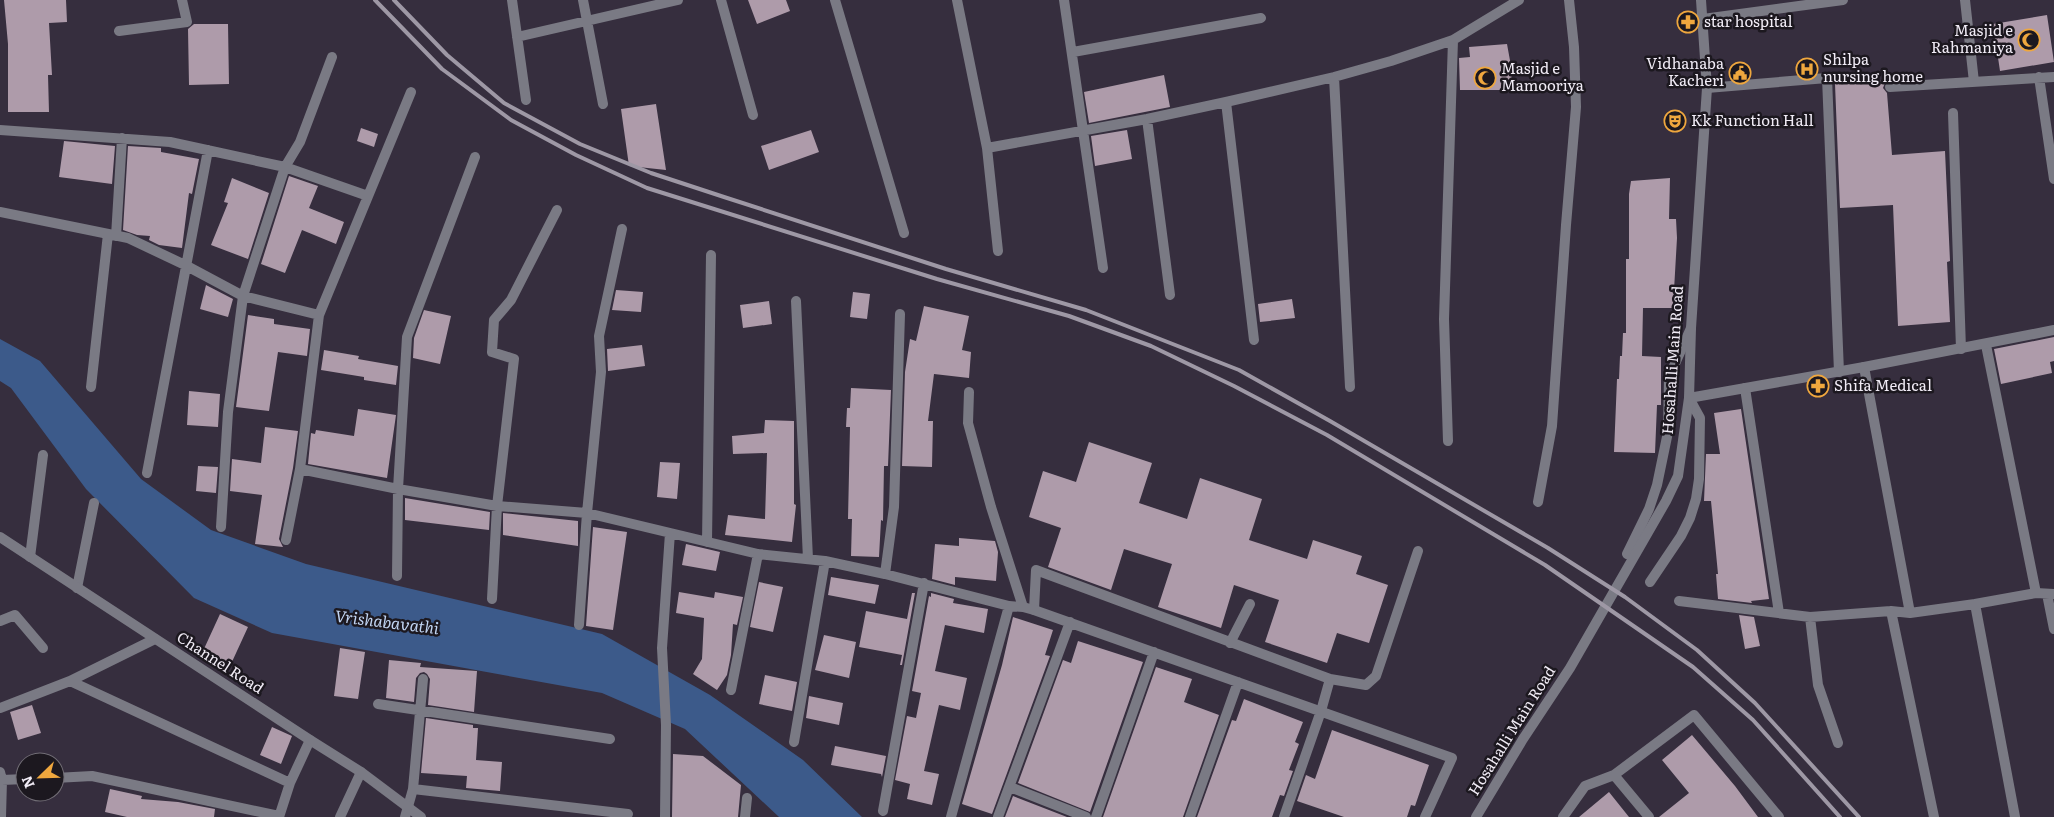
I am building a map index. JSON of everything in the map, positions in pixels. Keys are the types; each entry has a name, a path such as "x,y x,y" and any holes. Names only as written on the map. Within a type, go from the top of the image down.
{"street":[{"path":"120,31 187,22 182,0"},
{"path":"512,0 526,100"},
{"path":"583,0 603,104"},
{"path":"517,37 678,0"},
{"path":"721,0 753,115"},
{"path":"834,0 904,233"},
{"path":"958,0 987,148 998,251"},
{"path":"1064,0 1103,268"},
{"path":"987,148 1147,119 1334,77 1392,61 1453,40 1506,4 1519,0"},
{"path":"1538,502 1552,426 1576,107 1570,0"},
{"name":"Hosahalli Main Road","path":"1476,817 1570,668 1629,567 1678,476 1689,398 1690,328 1706,88 1701,0"},
{"path":"1703,19 1843,0"},
{"path":"1965,0 1974,82"},
{"path":"1073,52 1261,18"},
{"path":"1448,441 1444,319 1453,40"},
{"path":"221,527 228,412 243,296 285,167 300,142 332,57"},
{"path":"1334,77 1350,387"},
{"path":"1890,87 2054,77"},
{"path":"1706,88 1827,78 1839,372"},
{"path":"2039,78 2054,179"},
{"path":"286,540 300,469 319,315 411,92"},
{"path":"1226,102 1254,340"},
{"path":"1953,113 1961,349"},
{"path":"1147,119 1170,295"},
{"path":"0,130 170,142 285,167 368,196"},
{"path":"91,387 112,235 122,138"},
{"path":"147,473 208,150"},
{"path":"397,576 398,489 407,337 475,156"},
{"path":"492,599 498,506 514,359 492,352 494,320 511,300 557,210"},
{"path":"0,212 128,238 186,265 243,296 319,315"},
{"path":"579,625 587,513 601,372 599,336 622,229"},
{"path":"707,542 711,255"},
{"path":"796,301 808,559"},
{"path":"885,574 894,507 900,314"},
{"path":"1627,554 1649,509 1657,485 1668,432 1669,376 1690,328"},
{"path":"1650,582 1681,536 1690,518 1696,499 1699,479 1700,418 1689,398 1864,368 2054,330"},
{"path":"1986,344 2054,629"},
{"path":"1864,368 1910,613"},
{"path":"1745,388 1779,613"},
{"path":"969,392 968,423 991,506 1023,606"},
{"path":"30,557 43,455"},
{"path":"300,469 398,489 498,506 587,513 758,554 825,561 924,583 1009,606 1023,606 1452,758 1425,817"},
{"path":"77,588 94,503"},
{"path":"665,817 666,725 662,648 670,533"},
{"name":"Channel Road","path":"0,537 361,772 406,812 421,817"},
{"path":"1034,610 1036,570 1330,679 1366,684 1376,676 1418,551"},
{"path":"731,690 758,554"},
{"path":"794,742 825,561"},
{"path":"883,811 924,583"},
{"path":"1679,601 1810,617 1891,611 1910,613 2046,594"},
{"path":"1230,643 1250,604"},
{"path":"1975,604 2015,817"},
{"path":"951,817 1009,606"},
{"path":"1891,611 1934,817"},
{"path":"0,621 15,615 43,648"},
{"path":"1810,617 1818,685 1838,743"},
{"path":"998,817 1070,622"},
{"path":"0,708 70,681 155,638"},
{"path":"1096,817 1154,652"},
{"path":"1284,817 1321,711 1330,679"},
{"path":"406,812 413,789 423,680"},
{"path":"70,681 290,783"},
{"path":"1190,817 1238,682"},
{"path":"378,704 610,739"},
{"path":"1563,817 1584,786 1614,775 1694,714 1779,817"},
{"path":"65,777 92,776 279,816 290,783 310,740"},
{"path":"340,817 361,772"},
{"path":"1614,775 1649,817"},
{"path":"1,817 1,776 15,778"},
{"path":"1010,787 1086,817"},
{"path":"413,789 628,814"},
{"path":"745,817 747,798"}],"water":[{"name":"Vrishabavathi","path":"0,339 40,361 141,479 211,530 306,564 602,634 710,695 803,760 862,817 779,817 685,729 602,693 272,633 194,598 86,489 11,388 0,381"}],"building":[{"path":"4,0 66,0 67,22 49,23 52,75 48,75 49,112 8,112 8,44"},
{"path":"748,0 786,0 790,11 757,24"},
{"path":"2047,15 2054,62 2000,71 1993,24"},
{"path":"194,24 228,24 229,84 189,85 188,29"},
{"name":"Masjid e Mamooriya","path":"1507,44 1512,66 1511,90 1460,90 1459,58 1470,57 1469,47"},
{"path":"1164,75 1170,107 1089,123 1084,92"},
{"path":"1886,80 1883,88 1887,93 1892,155 1945,151 1950,261 1947,262 1950,322 1898,326 1893,205 1840,208 1835,84"},
{"path":"656,104 666,170 629,166 621,109"},
{"path":"361,128 378,134 374,147 357,141"},
{"path":"811,130 819,152 769,170 761,146"},
{"path":"1127,130 1132,159 1095,166 1091,136"},
{"path":"64,141 115,146 112,184 59,177"},
{"path":"128,146 161,148 161,152 199,159 192,194 189,193 182,248 159,245 149,240 150,236 137,235 123,230"},
{"path":"289,176 318,186 309,208 344,222 336,244 302,230 285,273 261,264"},
{"path":"232,178 269,193 248,259 211,245 228,203 224,202"},
{"path":"1670,178 1669,219 1676,219 1677,238 1673,308 1643,308 1642,356 1661,357 1661,405 1657,405 1655,453 1614,452 1617,379 1619,379 1620,356 1622,356 1623,333 1626,333 1626,259 1629,259 1629,194 1631,181"},
{"path":"206,285 233,299 228,317 200,309"},
{"path":"616,290 643,292 641,312 612,310"},
{"path":"853,292 870,294 867,319 850,317"},
{"path":"1292,299 1295,318 1260,322 1258,304"},
{"path":"769,301 772,324 743,328 740,305"},
{"path":"924,306 969,316 962,350 971,352 969,378 934,374 928,421 933,421 932,467 902,466 905,372 910,339 916,341"},
{"path":"424,310 451,316 440,364 413,358 414,338"},
{"path":"248,315 274,319 274,324 310,329 307,356 278,352 269,411 236,407"},
{"path":"2054,337 2054,361 2050,362 2052,373 2001,384 1994,349"},
{"path":"642,345 645,366 608,371 607,349"},
{"path":"324,350 359,356 358,359 398,366 396,385 364,380 364,377 321,370"},
{"path":"851,388 891,390 888,466 884,466 883,521 881,520 879,557 851,556 852,519 848,519 850,427 846,427 847,408 850,408"},
{"path":"189,391 220,394 218,427 187,425"},
{"path":"358,409 396,415 387,478 308,464 311,433 315,434 316,430 354,436"},
{"path":"1741,409 1769,599 1751,601 1752,603 1718,599 1716,574 1718,574 1711,501 1704,501 1706,454 1720,454 1714,413"},
{"path":"765,420 794,421 794,504 796,505 792,542 725,535 728,515 765,519 767,453 733,454 732,436 764,433"},
{"path":"265,427 298,431 279,539 283,547 255,544 262,495 230,491 232,459 261,463"},
{"path":"1089,442 1152,463 1139,503 1187,519 1200,478 1262,499 1249,540 1307,559 1313,540 1362,556 1356,574 1388,585 1369,643 1337,633 1327,663 1265,642 1279,600 1234,585 1221,628 1158,607 1172,564 1124,549 1111,590 1048,567 1061,528 1029,517 1043,471 1076,482"},
{"path":"660,462 680,463 677,499 657,497"},
{"path":"198,466 218,467 216,493 196,491"},
{"path":"405,498 490,512 489,530 405,520"},
{"path":"503,513 578,521 578,546 503,535"},
{"path":"593,527 627,532 613,630 586,626"},
{"path":"959,538 995,541 998,552 996,581 955,577 955,585 932,579 935,544 959,546"},
{"path":"686,544 720,552 716,571 682,565"},
{"path":"831,577 879,585 875,604 828,595"},
{"path":"759,582 783,587 773,632 750,627"},
{"path":"679,592 714,598 715,592 743,597 737,625 733,624 731,655 727,675 717,690 693,674 702,659 704,618 676,613"},
{"path":"912,593 915,593 902,665 900,665 902,655 859,647 866,611 907,619"},
{"path":"931,593 954,599 953,603 988,609 984,633 945,625 935,671 967,678 960,710 939,705 924,771 939,774 932,805 907,799 910,784 895,780 907,716 916,718 921,693 912,691"},
{"path":"220,614 248,627 231,664 203,651"},
{"path":"1739,615 1754,617 1760,646 1745,649"},
{"path":"1013,617 1053,630 1045,655 1050,656 992,814 962,804 1002,665"},
{"path":"824,635 856,642 849,678 815,670"},
{"path":"1078,641 1143,662 1090,812 1018,783 1063,660 1071,663"},
{"path":"340,648 365,652 358,699 334,696"},
{"path":"389,660 421,663 420,667 477,671 474,712 428,705 430,679 424,672 420,673 416,678 414,702 386,698"},
{"path":"1156,667 1192,679 1184,702 1219,715 1183,817 1103,817"},
{"path":"765,675 797,682 792,711 759,704"},
{"path":"809,696 843,703 839,725 806,718"},
{"path":"1244,699 1303,722 1295,742 1299,744 1289,770 1293,771 1284,796 1280,795 1272,817 1197,817 1232,720 1236,721"},
{"path":"32,705 41,733 18,740 10,712"},
{"path":"426,718 473,725 473,728 478,728 476,760 502,762 500,791 466,788 467,776 421,773"},
{"path":"272,727 292,736 281,764 260,755"},
{"path":"1332,730 1429,765 1415,806 1411,805 1407,817 1344,817 1297,801 1306,775 1315,779"},
{"path":"1692,735 1735,786 1758,817 1659,817 1689,793 1662,760"},
{"path":"835,746 886,756 882,777 881,774 831,765"},
{"path":"673,754 703,756 741,785 738,817 672,817"},
{"path":"110,789 142,796 141,799 178,802 215,809 214,817 127,817 105,812"},
{"path":"1609,792 1629,817 1579,817"},
{"path":"1013,796 1067,817 1005,817"}],"railway":[{"path":"375,0 442,69 511,120 576,155 647,188 937,279 1069,316 1151,346 1234,386 1327,435 1545,565 1693,667 1753,720 1840,817"},
{"path":"394,0 447,55 504,103 580,144 651,173 724,197 946,269 1086,310 1239,370 1548,548 1625,597 1697,650 1755,703 1859,817"}],"place":[{"name":"star hospital","path":"1688,22"},
{"name":"Masjid e Rahmaniya","path":"2029,40"},
{"name":"Shilpa nursing home","path":"1807,69"},
{"name":"Vidhanaba Kacheri","path":"1740,73"},
{"name":"Masjid e Mamooriya","path":"1485,78"},
{"name":"Kk Function Hall","path":"1675,121"},
{"name":"Shifa Medical","path":"1818,386"}]}
